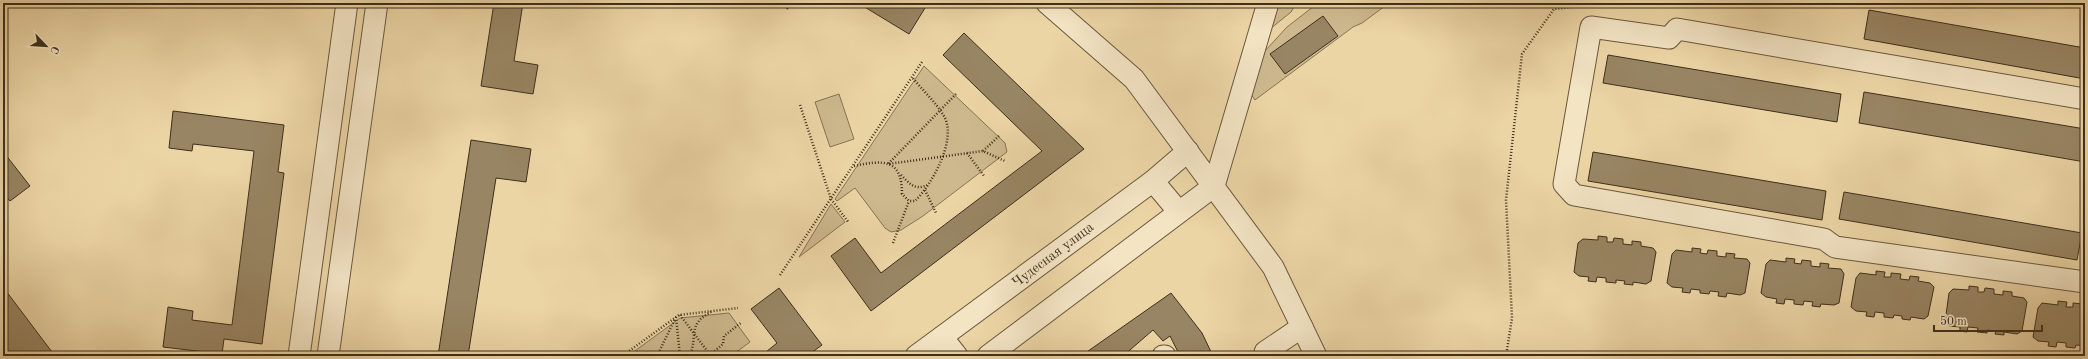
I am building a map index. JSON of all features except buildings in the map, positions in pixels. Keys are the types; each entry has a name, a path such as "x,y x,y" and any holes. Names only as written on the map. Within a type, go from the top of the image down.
{"street":[{"path":"299,356 347,3"},
{"path":"328,356 376,3"},
{"path":"1047,3 1134,79 1273,267 1316,356"},
{"path":"988,356 1214,186 1268,3"},
{"path":"2085,99 1677,29 1669,38 1591,27 1564,184 1574,195 1824,239 1835,247 2085,282"},
{"name":"Чудесная улица","path":"916,356 1153,180 1188,151"},
{"path":"1153,180 1179,212"},
{"path":"1265,352 1302,327"},
{"path":"942,337 957,356"}],"path":[{"path":"787,9 791,3"},
{"path":"1506,356 1512,318 1506,200 1522,54 1554,10 1592,5 1625,4 1659,6 1685,3"},
{"path":"780,275 922,62"},
{"path":"900,175 902,194 909,201 915,201 925,190 942,157 948,132 940,110 912,77"},
{"path":"888,164 956,94"},
{"path":"800,105 831,199 849,223"},
{"path":"983,151 999,136"},
{"path":"853,166 874,162 888,164 983,151 1005,161"},
{"path":"967,153 984,176"},
{"path":"888,164 897,170 908,184 915,187 926,186 929,183"},
{"path":"925,190 936,213"},
{"path":"893,243 909,201"},
{"path":"622,356 679,315 738,308"},
{"path":"689,356 693,348 694,335 698,322 713,311"},
{"path":"679,315 710,356 723,344 724,336 742,322"},
{"path":"657,356 676,317"},
{"path":"676,317 680,356"}],"shaded area":[{"path":"1278,3 1296,3 1291,12 1270,29"},
{"path":"1318,3 1389,3 1362,23 1353,27 1255,100 1248,90 1264,52 1287,27"},
{"path":"924,66 1005,143 1007,152 923,216 901,230 891,232 885,228 855,188 837,201 835,199"},
{"path":"839,94 854,139 830,147 815,102"},
{"path":"831,204 845,222 799,257"},
{"path":"729,313 750,342 731,356 628,356 680,318"}]}
